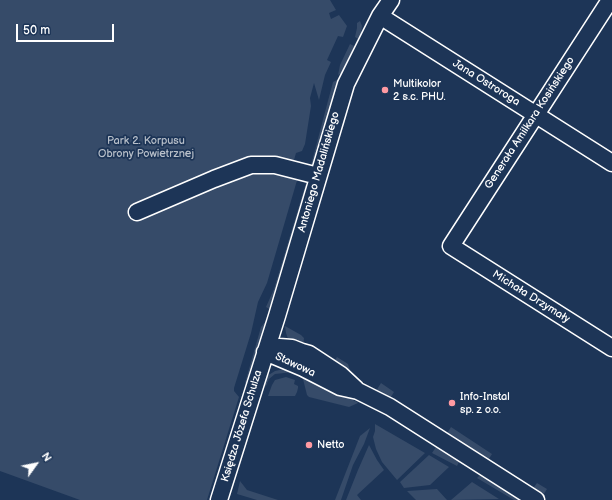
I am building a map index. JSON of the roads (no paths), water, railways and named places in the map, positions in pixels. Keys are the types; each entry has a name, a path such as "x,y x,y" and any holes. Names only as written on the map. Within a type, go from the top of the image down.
{"street":[{"name":"Antoniego Madalińskiego","path":"265,352 346,84 380,16 391,0"},
{"name":"Generała Amilkara Kosińskiego","path":"451,246 610,0"},
{"name":"Jana Ostroroga","path":"380,16 612,163"},
{"path":"137,212 251,165 276,165 318,176"},
{"name":"Michała Drzymały","path":"451,246 612,348"},
{"name":"Stawowa","path":"265,352 275,348 284,347 309,354 341,375 358,391 406,417 536,500"},
{"name":"Księdza Józefa Schulza","path":"219,500 265,352"}],"place":[{"name":"Multikolor 2 s.c. PHU.","path":"385,90"},
{"name":"Info-Instal sp. z o.o.","path":"452,403"},
{"name":"Netto","path":"309,445"}],"park label":[{"name":"Park 2. Korpusu Obrony Powietrznej","path":"146,147"}]}
